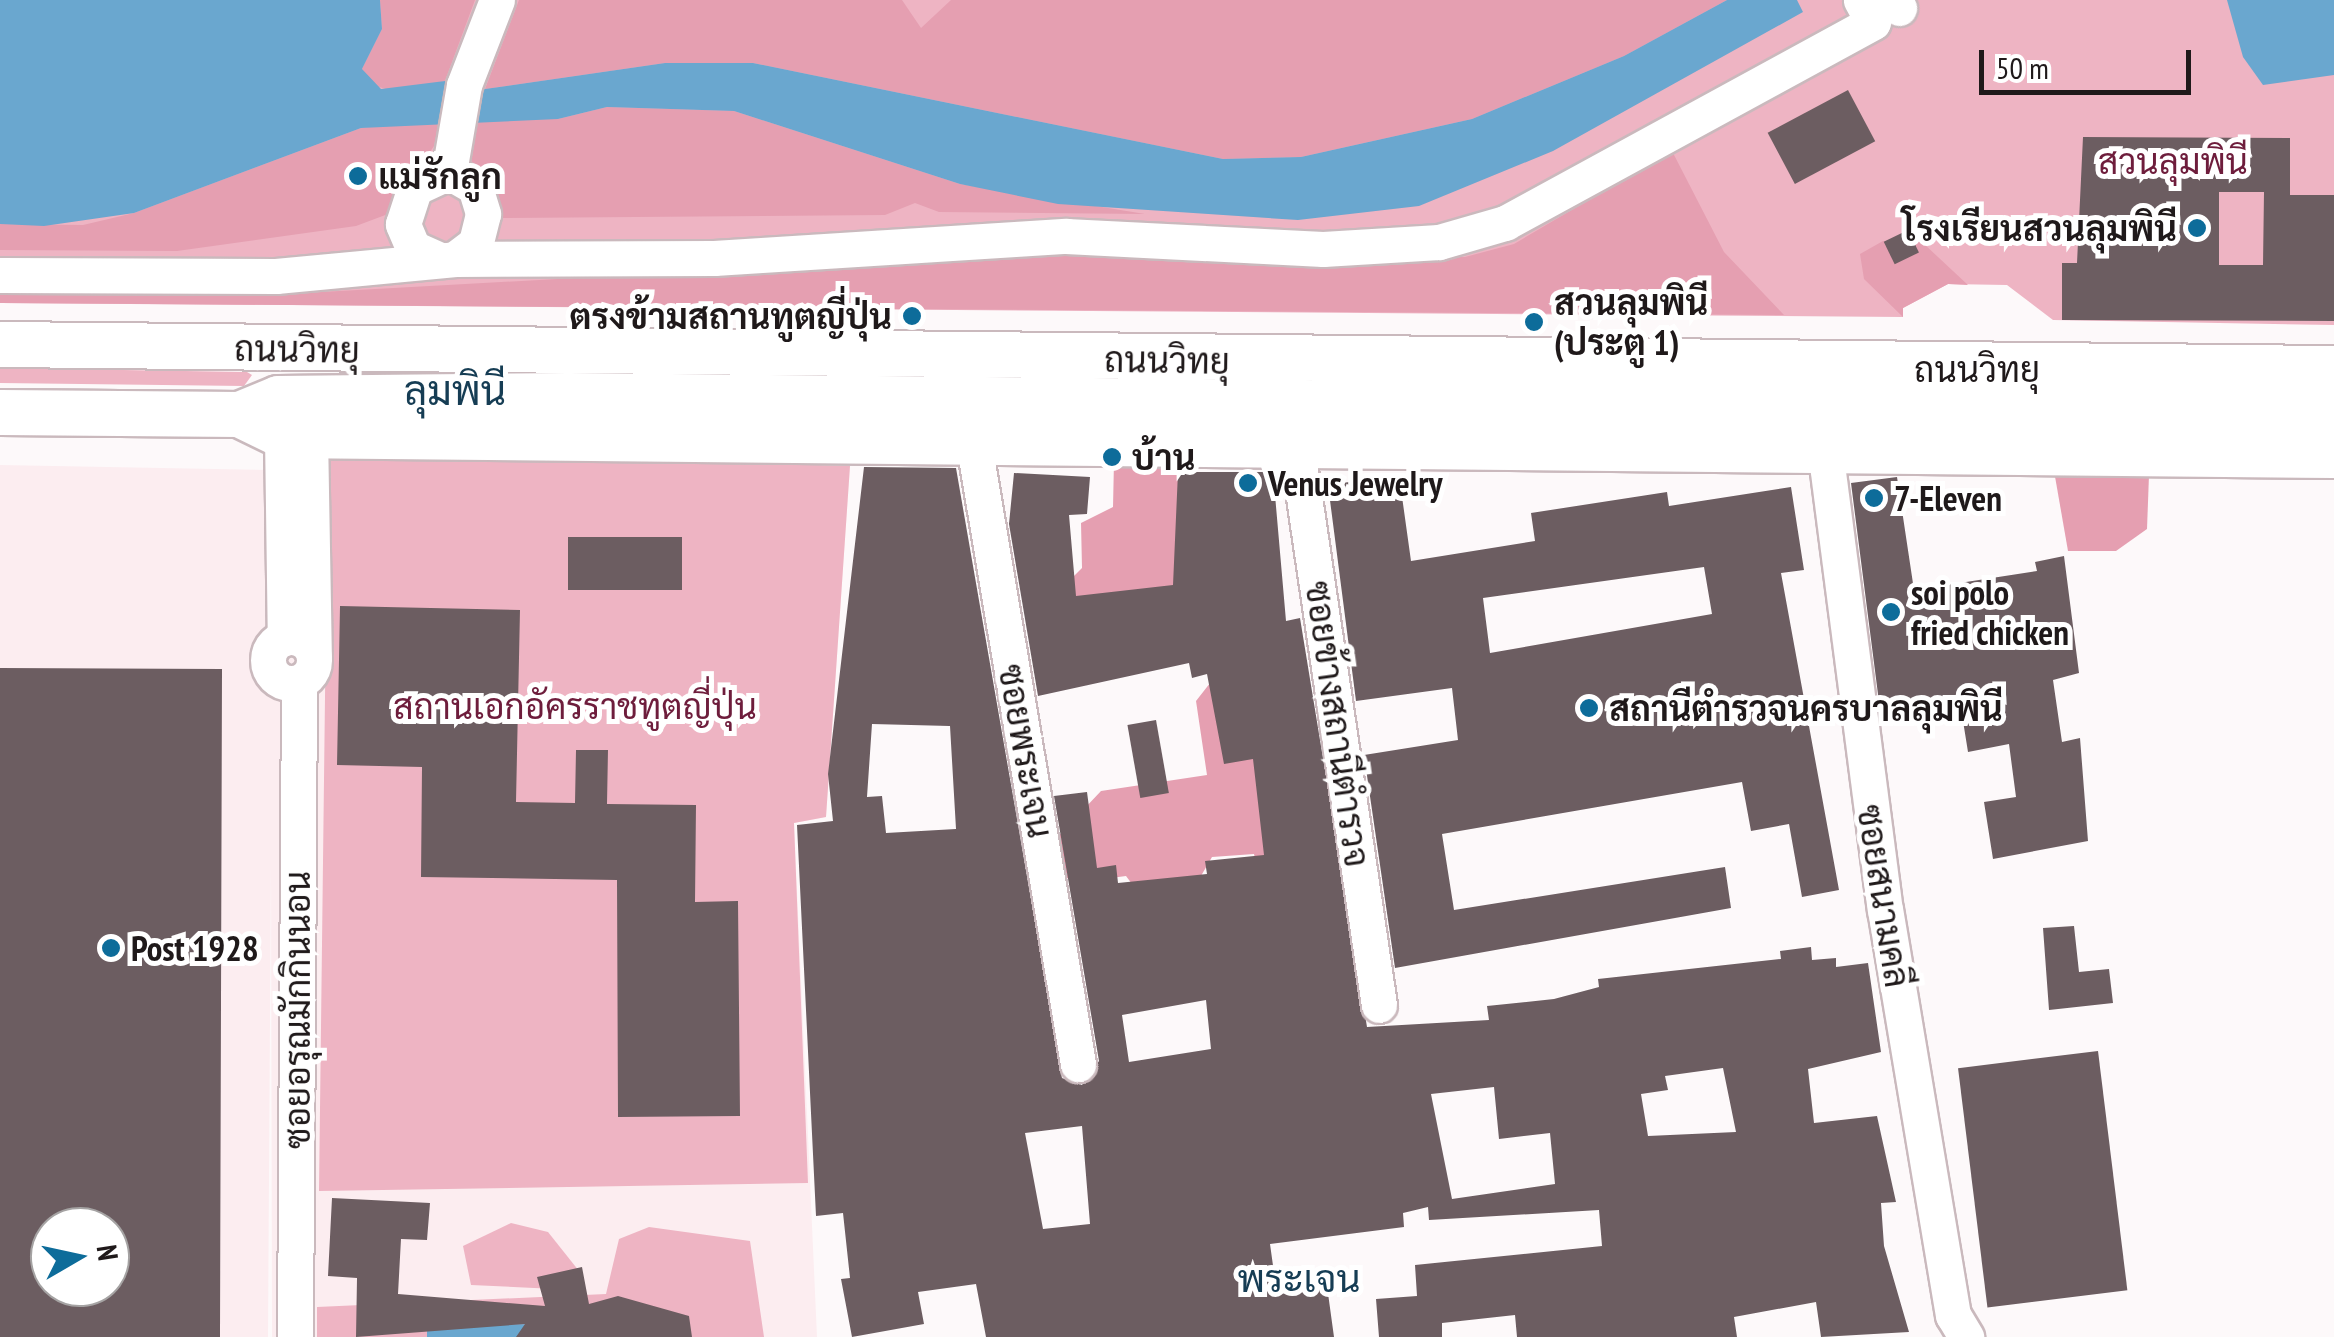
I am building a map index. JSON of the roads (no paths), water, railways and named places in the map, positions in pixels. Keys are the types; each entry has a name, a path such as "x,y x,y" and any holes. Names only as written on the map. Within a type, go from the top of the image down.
{"main road":[{"name":"ถนนวิทยุ","path":"0,344 309,350 973,439 1296,442 1576,406 2334,368"},
{"path":"300,423 309,350"},
{"name":"ถนนวิทยุ","path":"0,412 239,414 278,398 300,423 636,395 1576,406 2334,455"},
{"name":"ถนนวิทยุ","path":"1576,406 1825,449 1991,432 2334,412"}],"street":[{"path":"449,172 454,119 496,0"},
{"path":"0,276 276,276 448,260 714,258 1066,236 1322,250 1439,242 1506,223 1882,8"},
{"path":"449,172 475,187 483,214 476,242 448,260 414,248 404,214 424,180 449,172"},
{"name":"ซอยอรุณมักกินนอน","path":"295,1337 300,423"},
{"name":"ซอยพระเจน","path":"973,439 1078,1064"},
{"name":"ซอยข้างสถานีตำรวจ","path":"1296,442 1379,1006"},
{"name":"ซอยสนามคลี","path":"1825,449 1885,909 1953,1315 1966,1337"}],"water":[{"path":"0,0 380,0 382,29 362,69 381,89 445,81 485,89 665,63 753,63 1223,159 1301,157 1472,119 1624,56 1727,0 1797,0 1803,12 1553,151 1419,206 1298,220 1058,204 960,184 734,111 607,107 558,119 361,128 134,213 44,226 0,224"},
{"path":"2227,0 2334,0 2334,75 2263,85 2243,57"},
{"path":"550,1324 642,1337 427,1337 427,1325"}],"place":[{"name":"แม่รักลูก","path":"358,176"},
{"name":"โรงเรียนสวนลุมพินี","path":"2197,228"},
{"name":"ตรงข้ามสถานทูตญี่ปุ่น","path":"912,316"},
{"name":"สวนลุมพินี (ประตู 1)","path":"1534,322"},
{"name":"บ้าน","path":"1112,457"},
{"name":"Venus Jewelry","path":"1248,483"},
{"name":"7-Eleven","path":"1874,498"},
{"name":"soi polo fried chicken","path":"1891,612"},
{"name":"สถานีตำรวจนครบาลลุมพินี","path":"1589,708"},
{"name":"Post 1928","path":"111,948"}],"district":[{"name":"ลุมพินี","path":"455,390"},
{"name":"พระเจน","path":"1299,1278"}],"park label":[{"name":"สวนลุมพินี","path":"2173,161"},
{"name":"สถานเอกอัครราชทูตญี่ปุ่น","path":"575,706"}]}
